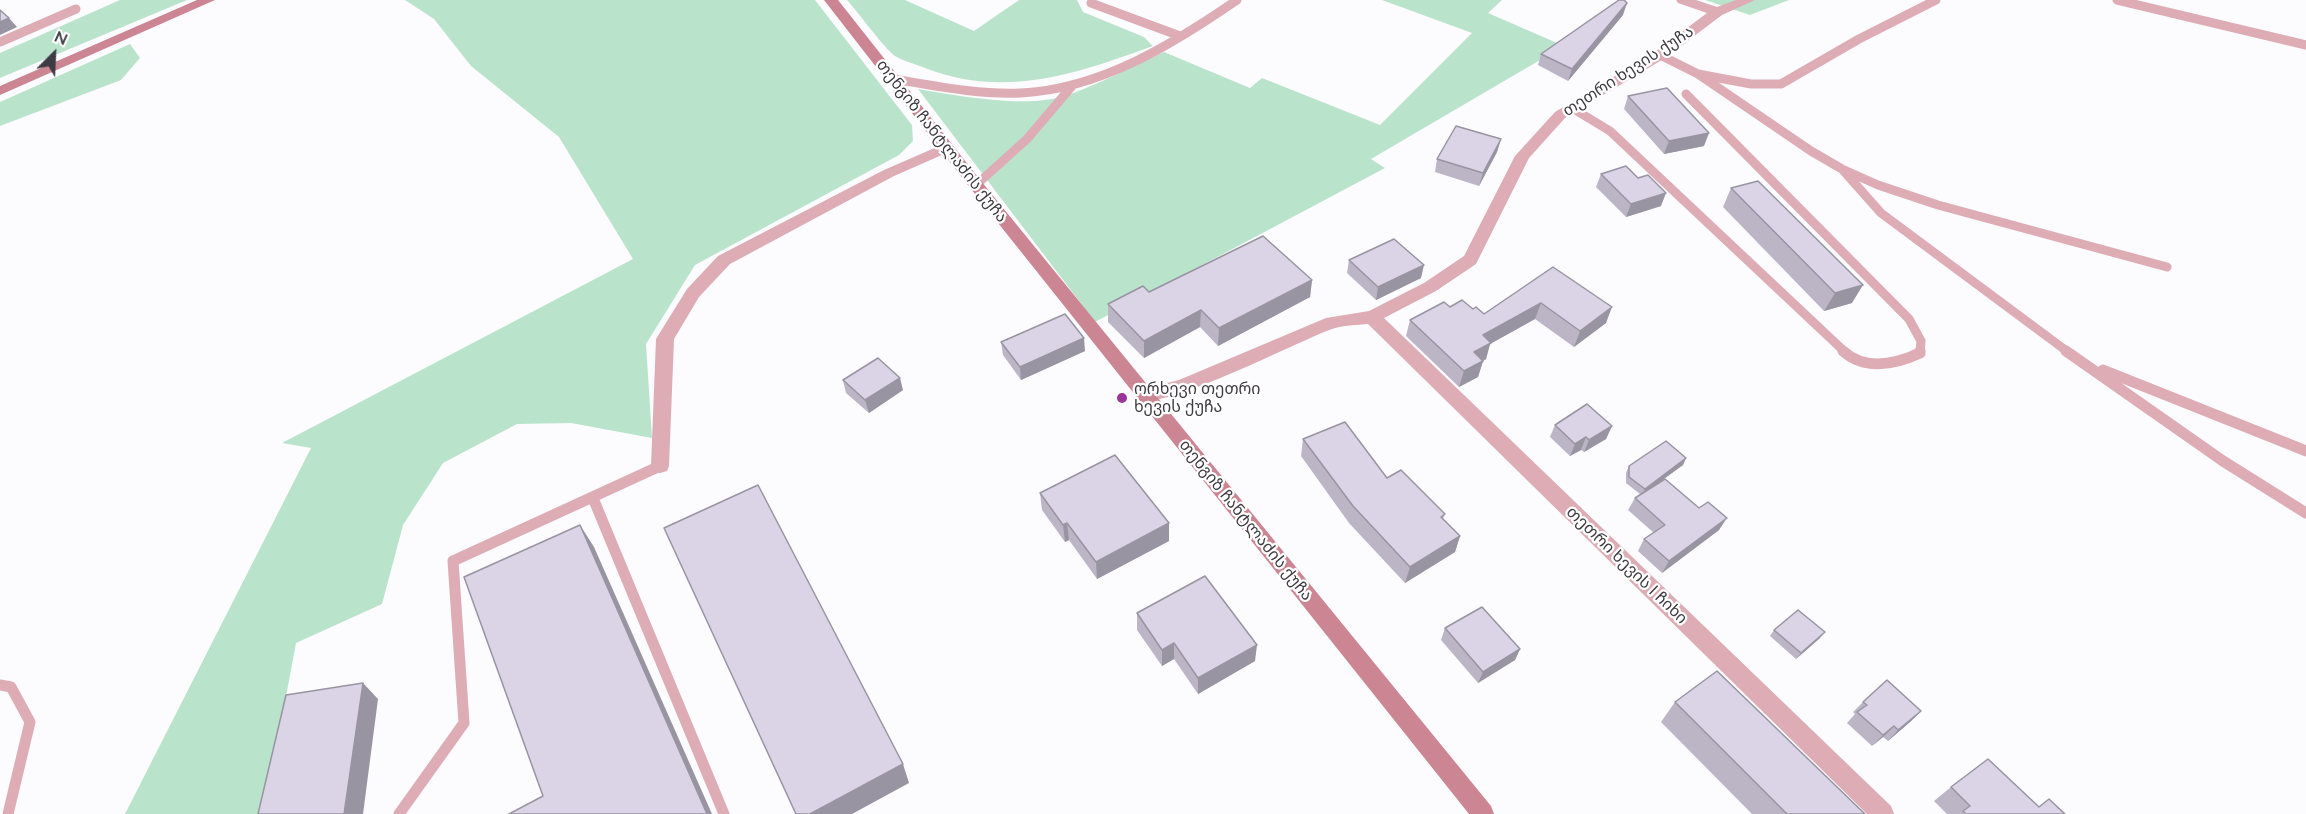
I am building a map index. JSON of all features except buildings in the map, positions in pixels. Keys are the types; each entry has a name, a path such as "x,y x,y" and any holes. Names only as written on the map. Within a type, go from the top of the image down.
{"street":[{"path":"0,91 208,0"},
{"name":"თენგიზ ჩანტლაძის ქუჩა","path":"831,0 946,148 1483,814"},
{"path":"1683,0 1717,12"},
{"name":"თეთრი ხევის ქუჩა","path":"1145,395 1183,386 1332,322 1372,317 1430,287 1470,260 1523,156 1560,115 1660,55 1717,12 1748,0"},
{"path":"660,466 665,339 693,293 724,260 889,173 946,148"},
{"name":"თეთრი ხევის I ჩიხი","path":"1372,317 1883,814"}],"lane":[{"path":"894,79 973,92 1024,93 1072,86 1135,62 1202,24 1237,0"},
{"path":"1698,74 1751,84 1781,84 1912,10 1936,0"},
{"path":"2117,0 2306,45"},
{"path":"1091,3 1180,36"},
{"path":"0,42 76,9"},
{"path":"1660,55 1698,74 1811,151 1842,169 1878,185 1938,204 2167,267"},
{"path":"976,185 1010,158 1048,119 1072,86"},
{"path":"1572,108 1610,131 1625,144 1847,354 1874,365 1903,361 1920,353 1921,341 1909,319 1686,94"},
{"path":"1842,169 1881,213 2010,311 2223,461 2306,513"},
{"path":"2082,361 2306,451"},
{"path":"399,814 464,723 453,561 660,466"},
{"path":"593,498 724,814"},
{"path":"0,685 11,687 30,722 8,814"}],"green space":[{"path":"120,0 187,0 0,78 0,53"},
{"path":"405,0 815,0 912,125 913,141 899,155 695,265 646,344 652,438 571,423 517,424 443,463 403,525 382,604 296,643 264,814 125,814 311,448 282,443 633,259 559,137 471,66 434,19"},
{"path":"847,0 905,0 974,31 1019,0 1077,0 1083,12 1144,37 1153,46 1096,66 1040,79 984,82 955,77 895,56 884,46"},
{"path":"1382,0 1502,0 1488,13 1564,46 1371,159 1385,168 1095,322 918,89 993,100 1052,99 1092,86 1164,52 1250,88 1262,78 1380,125 1472,33"},
{"path":"1705,0 1789,0 1750,15"},
{"path":"130,44 140,58 121,80 0,126 0,102"}],"place":[{"name":"ორხევი თეთრი ხევის ქუჩა","path":"1122,398"}]}
